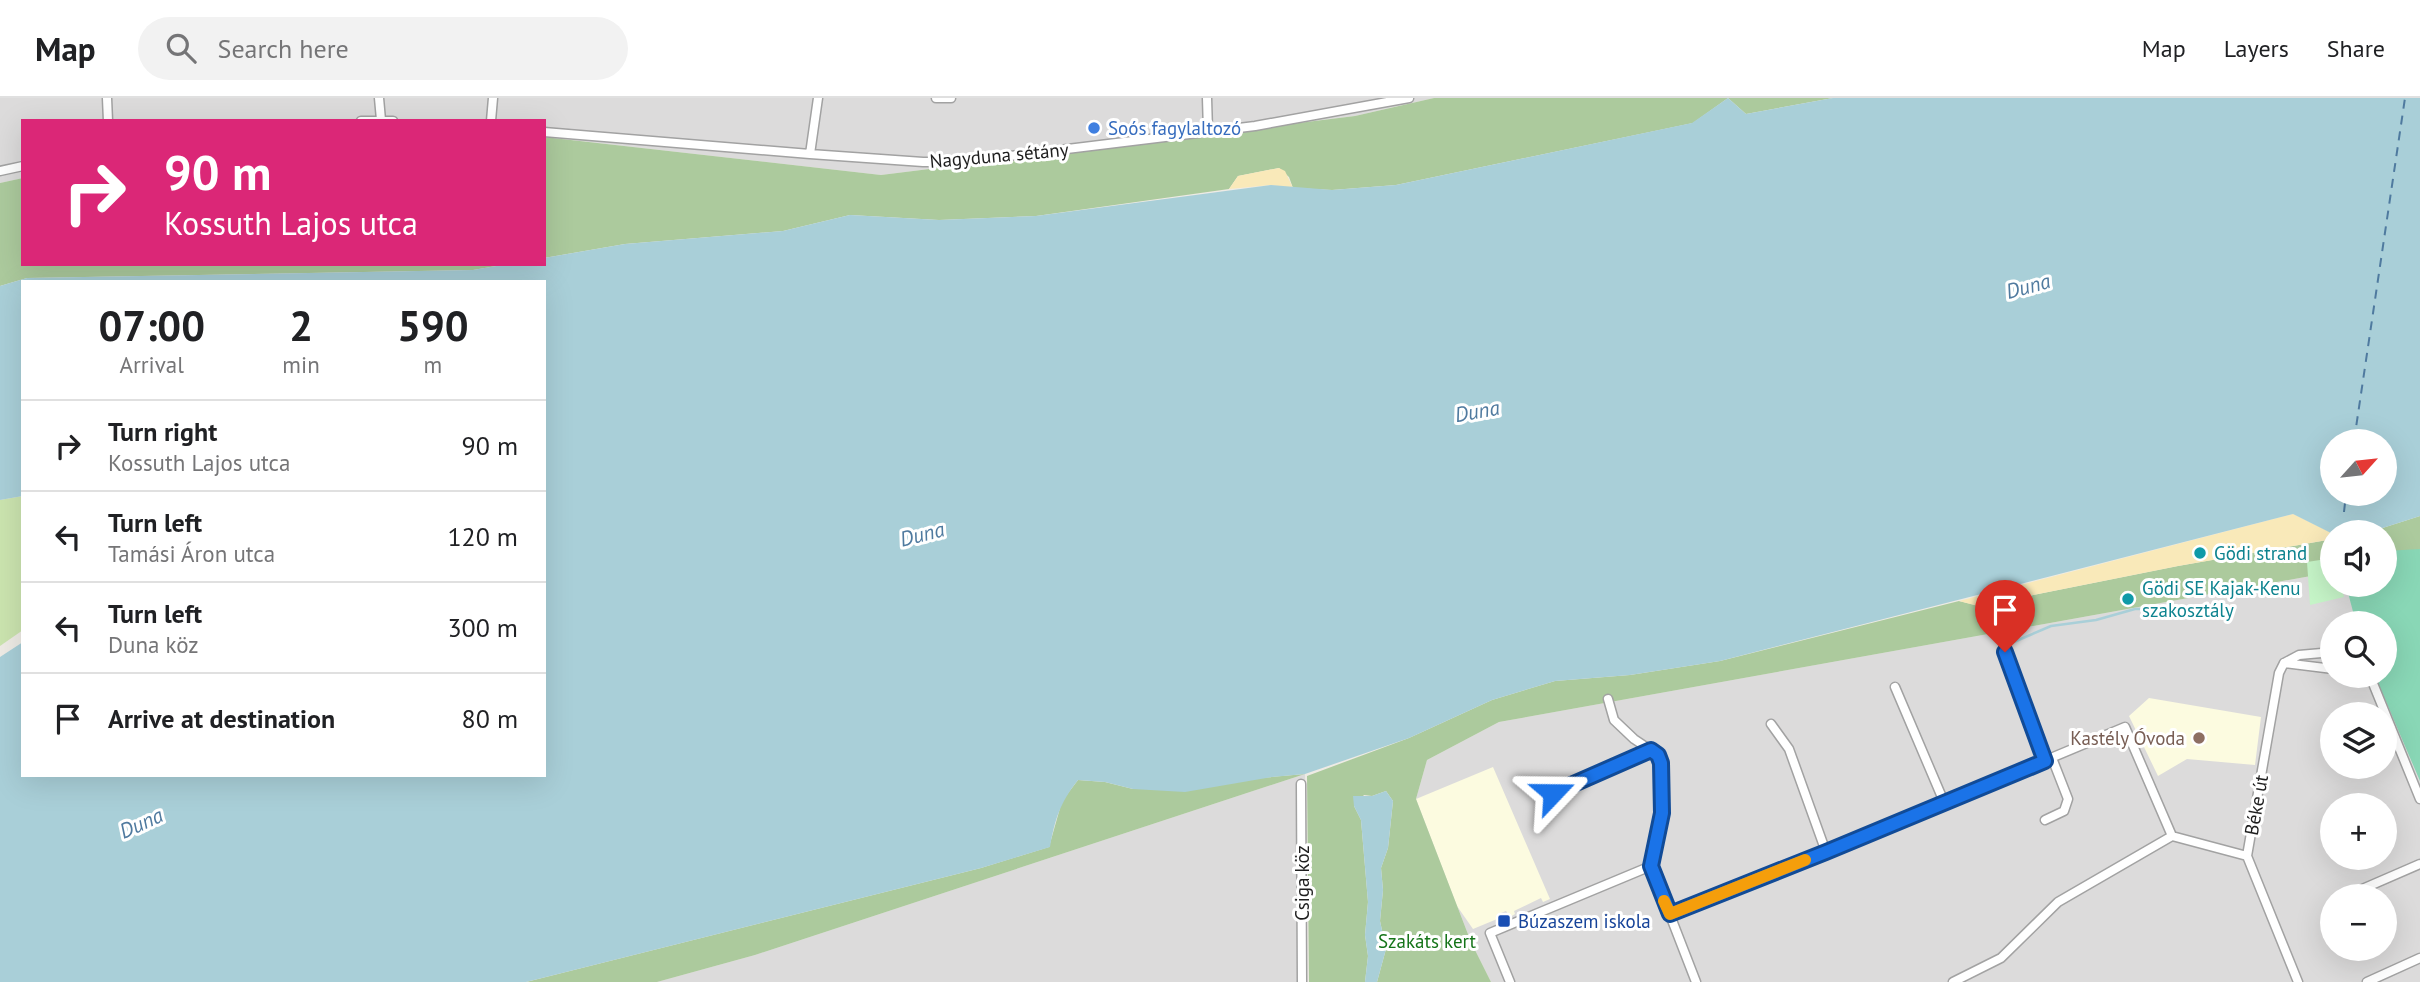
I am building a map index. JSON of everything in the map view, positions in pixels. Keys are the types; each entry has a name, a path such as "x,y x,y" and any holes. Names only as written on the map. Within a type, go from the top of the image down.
{"street":[{"path":"107,98 108,119"},
{"path":"380,98 381,119"},
{"path":"491,119 493,98"},
{"path":"810,154 818,98"},
{"path":"936,98 951,98"},
{"path":"1207,98 1208,131"},
{"name":"Nagyduna sétány","path":"546,132 810,154 960,162 1255,126 1409,98"},
{"path":"0,171 21,166"},
{"path":"2005,652 2048,759 2068,799 2064,811 2045,820"},
{"path":"2284,663 2299,655 2320,653"},
{"path":"2284,663 2320,667"},
{"name":"Béke út","path":"2284,663 2279,673 2247,856 2298,982"},
{"path":"1895,687 1944,802"},
{"path":"2375,688 2420,799"},
{"path":"1608,699 1614,720 1658,755 1661,763 1662,813 1651,866 1696,982"},
{"path":"1771,724 1789,748 1826,852"},
{"path":"1670,914 2125,727 2172,836"},
{"path":"1553,793 1651,750"},
{"name":"Csiga köz","path":"1301,784 1302,982"},
{"path":"1954,982 2001,958 2058,902 2172,836 2247,856"},
{"path":"2374,884 2420,864"},
{"path":"1510,982 1490,933 1651,866"},
{"path":"2367,982 2420,958"}],"shaded area":[{"path":"0,98 1434,98 1355,116 881,175 546,137 546,119 21,119 21,178 0,183"},
{"path":"2420,556 2420,982 1491,982 1471,942 1416,799 1427,760 1499,722 2320,574 2320,597 2397,597 2397,574"},
{"name":"Kastély Óvoda","path":"2149,698 2261,717 2255,765 2187,759 2158,776 2129,716"},
{"path":"1493,767 1550,899 1543,902 1541,898 1514,911 1515,914 1510,917 1506,911 1501,913 1502,917 1473,929 1457,906 1416,799"},
{"path":"1305,774 1306,982 657,982 755,955"}],"green space":[{"path":"1434,98 1728,98 1693,123 1396,185 1332,190 1293,188 1289,177 1279,168 1238,176 1229,189 1036,216 939,220 850,215 783,231 625,244 546,258 546,137 881,175 1355,116"},
{"path":"1728,98 1833,98 1746,114"},
{"path":"21,178 21,266 496,266 473,270 27,278 0,286 0,183"},
{"path":"21,496 21,631 0,646 0,500"},
{"path":"2420,516 2420,556 2397,560 2397,523"},
{"name":"Szakáts kert","path":"2320,541 2320,574 1499,722 1427,760 1416,799 1471,942 1491,982 1377,982 1386,949 1380,921 1383,890 1381,868 1388,848 1393,801 1386,791 1372,796 1364,795 1354,806 1361,820 1368,902 1365,982 1309,982 1307,776 1409,738 1492,700 1555,681 1630,675 1720,661 1959,601 1979,606 2178,566"},
{"path":"2420,549 2420,781 2397,727 2397,702 2386,702 2380,688 2397,688 2397,611 2353,611 2349,597 2397,597 2397,550"},
{"path":"2320,560 2320,597 2344,597 2310,605 2307,562"},
{"path":"1305,774 755,955 657,982 526,982 981,868 1049,847 1062,801 1078,780 1105,782 1133,789"}],"sand":[{"path":"1279,168 1285,171 1293,188 1271,185 1229,189 1238,176"},
{"name":"Gödi strand","path":"2293,514 2320,527 2320,541 2178,566 1978,606 1959,601"}],"water":[{"name":"Duna","path":"1728,98 1746,114 1833,98 2420,98 2420,516 2397,523 2397,520 2320,520 2320,528 2293,514 1720,661 1630,675 1555,681 1492,700 1409,738 1305,774 1185,792 1133,789 1105,782 1078,780 1059,812 1050,847 981,868 526,982 0,982 0,657 21,643 21,777 546,777 546,280 21,280 21,496 0,500 0,286 27,278 473,270 496,266 546,266 546,258 625,244 783,231 850,215 939,220 1036,216 1271,185 1332,190 1396,185 1692,123"},
{"path":"1386,791 1393,801 1388,848 1381,868 1383,890 1380,921 1386,949 1377,982 1365,982 1368,902 1361,820 1354,806 1353,796 1372,796"}],"waterway":[{"path":"2007,645 2051,626 2096,620 2135,609 2156,609"}],"ferry route":[{"path":"2356,429 2405,98"},
{"path":"2344,512 2345,506"}],"slow traffic":[{"path":"1664,901 1670,914 1805,860"}],"place":[{"name":"Soós fagylaltozó","path":"1094,128"},
{"name":"Gödi strand","path":"2200,553"},
{"name":"Gödi SE Kajak-Kenu szakosztály","path":"2128,599"},
{"name":"Kastély Óvoda","path":"2199,738"},
{"name":"Búzaszem iskola","path":"1504,921"}],"route":[{"path":"1553,793 1651,750 1658,755 1661,763 1662,813 1651,866 1670,914 2045,761 2005,652"}]}
